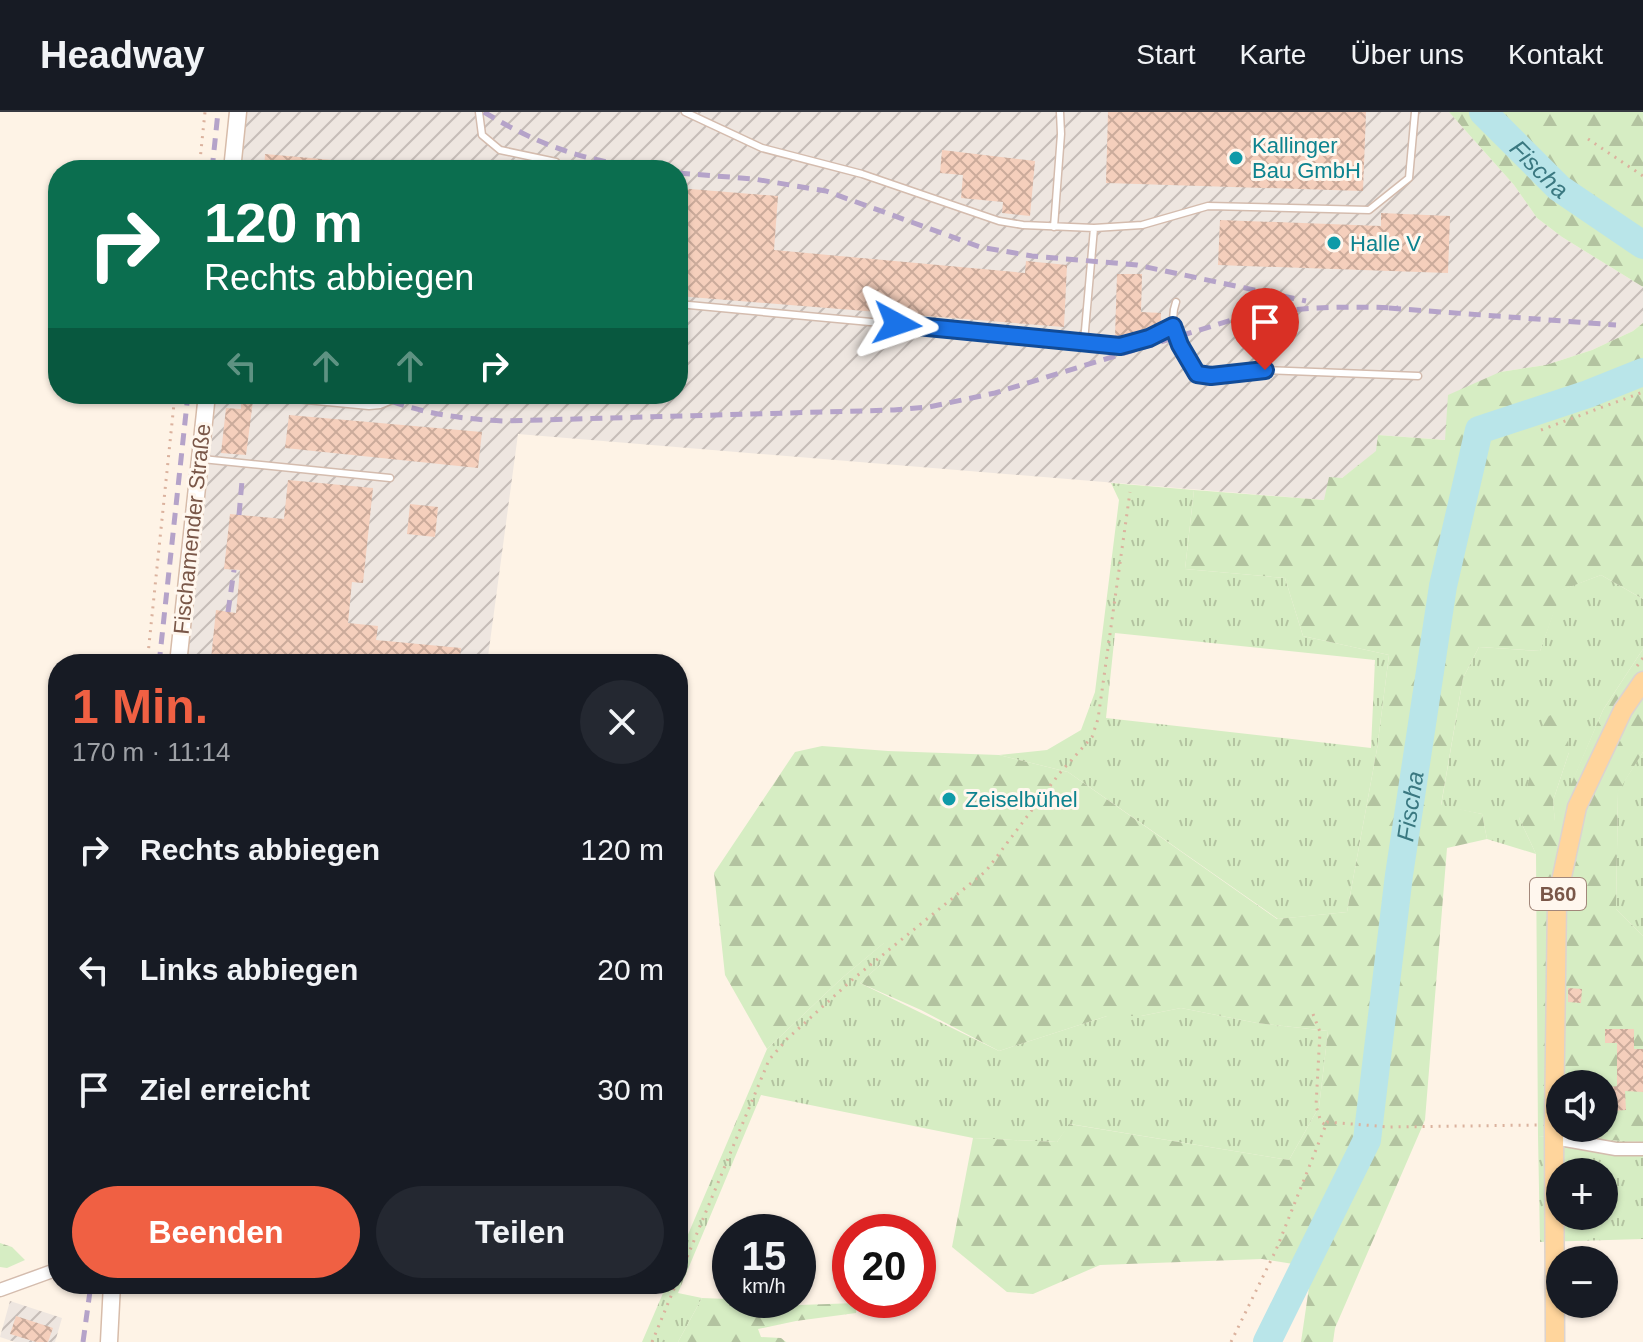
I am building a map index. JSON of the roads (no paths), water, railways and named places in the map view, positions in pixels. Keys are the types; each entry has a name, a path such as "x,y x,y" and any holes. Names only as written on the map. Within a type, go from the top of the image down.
{"main road":[{"path":"233,160 238,112"},
{"name":"Fischamender Straße","path":"179,654 206,404"},
{"name":"B60","path":"1553,1070 1557,900 1577,807 1623,710 1643,681"},
{"name":"B60","path":"1551,1142 1555,1342"},
{"path":"109,1342 111,1294"}],"street":[{"path":"1593,1142 1616,1149 1643,1149"},
{"path":"0,1290 48,1273"}],"lane":[{"path":"479,112 482,135 500,150 547,160"},
{"path":"685,112 762,148 862,174 999,221 1094,228 1142,225 1208,206 1369,210 1409,178 1415,112"},
{"path":"1054,227 1060,112"},
{"path":"1084,342 1094,228"},
{"path":"1176,302 1173,326 1197,374 1211,376 1265,370 1418,376"},
{"path":"688,305 1120,346 1149,338 1173,326"},
{"path":"348,404 382,404"},
{"path":"200,459 390,478"}],"waterway":[{"name":"Fischa","path":"1483,112 1559,188 1643,245"},
{"name":"Fischa","path":"1267,1342 1367,1140 1399,875 1443,586 1479,430 1588,394 1643,372"}],"railway":[{"path":"213,160 218,112"},
{"path":"484,112 545,144 599,160"},
{"path":"688,174 754,179 826,191 980,247 1032,256 1137,265 1306,301"},
{"path":"401,404 438,414 504,421 929,407 995,393 1245,316 1321,308 1398,308"},
{"path":"1389,308 1616,325"},
{"path":"160,654 187,404"},
{"path":"239,515 242,481"},
{"path":"228,612 234,570"},
{"path":"83,1342 90,1294"}],"place":[{"name":"Kallinger Bau GmbH","path":"1236,158"},
{"name":"Halle V","path":"1334,243"},
{"name":"Zeiselbühel","path":"949,799"}]}
